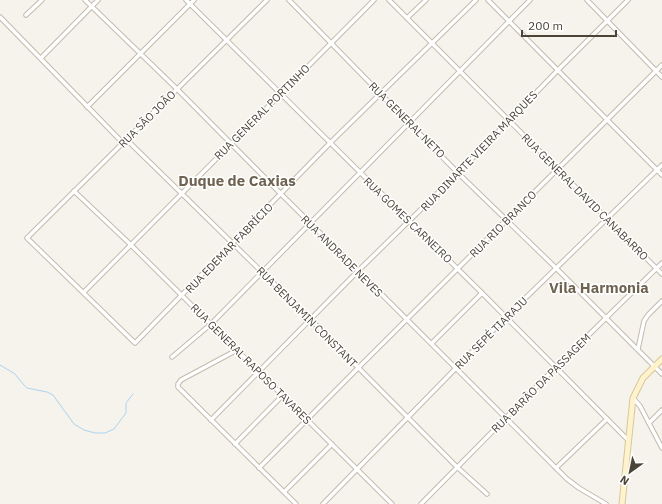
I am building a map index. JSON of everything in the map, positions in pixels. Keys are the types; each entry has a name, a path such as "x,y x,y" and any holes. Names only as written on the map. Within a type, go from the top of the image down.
{"street":[{"path":"26,15 42,0"},
{"name":"RUA ANDRADE NEVES","path":"85,0 178,90 230,144 432,343 556,468 579,488 606,504"},
{"path":"41,58 98,0"},
{"name":"RUA GOMES CARNEIRO","path":"186,0 630,441"},
{"path":"87,107 194,0"},
{"name":"RUA SÃO JOÃO","path":"84,292 27,238 178,90 267,0"},
{"name":"RUA GENERAL NETO","path":"289,0 458,173 662,374"},
{"name":"RUA GENERAL PORTINHO","path":"84,292 374,0"},
{"name":"RUA GENERAL DAVID CANABARRO","path":"389,0 662,274"},
{"path":"407,18 426,0"},
{"name":"RUA EDEMAR FABRÍCIO","path":"84,292 135,343 330,143 476,0"},
{"path":"488,0 662,175"},
{"path":"172,358 211,324 530,0"},
{"path":"587,0 662,77"},
{"name":"RUA DINARTE VIEIRA MARQUES","path":"211,420 358,271 458,173 628,0"},
{"path":"0,17 123,143"},
{"name":"RUA RIO BRANCO","path":"259,468 662,65"},
{"name":"RUA BENJAMIN CONSTANT","path":"127,140 409,417 457,467 487,494"},
{"name":"RUA SEPÉ TIARAJU","path":"322,504 556,268 662,165"},
{"name":"RUA GENERAL RAPOSO TAVARES","path":"74,191 131,244 392,504"},
{"name":"RUA BARÃO DA PASSAGEM","path":"421,504 556,367 662,263"},
{"path":"432,343 482,293"},
{"path":"638,349 644,321 662,301"},
{"path":"237,350 180,380 178,387 296,504"},
{"path":"622,504 630,441 633,398 643,378 662,359"},
{"path":"235,444 283,395"},
{"path":"633,398 640,406 662,448"},
{"path":"649,423 662,410"},
{"path":"556,468 606,418"},
{"path":"284,492 332,444"}],"waterway":[{"path":"0,365 15,374 27,388 47,392 53,395 74,424 84,430 95,433 105,433 114,429 126,413 126,403 133,394"}],"district":[{"name":"Duque de Caxias","path":"237,180"},
{"name":"Vila Harmonia","path":"599,287"}]}
